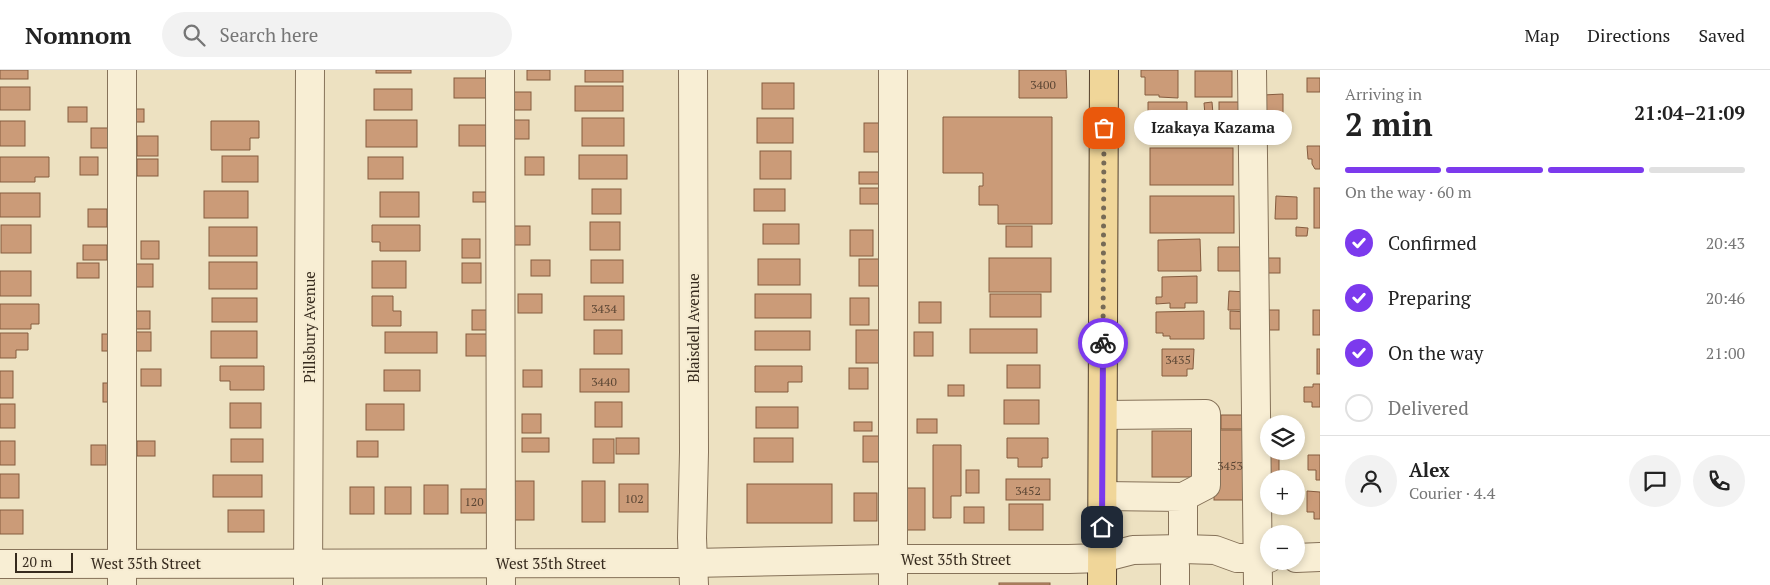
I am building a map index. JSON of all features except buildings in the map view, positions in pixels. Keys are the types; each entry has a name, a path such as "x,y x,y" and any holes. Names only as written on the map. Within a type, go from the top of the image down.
{"main road":[{"path":"1102,573 1104,70"}],"street":[{"path":"122,70 122,574"},
{"name":"Pillsbury Avenue","path":"308,574 310,70"},
{"path":"500,70 501,574"},
{"name":"Blaisdell Avenue","path":"693,70 693,574"},
{"path":"892,70 892,572"},
{"path":"1252,70 1255,558 1258,585"},
{"path":"1102,496 1183,497 1206,485 1206,414 1103,415"},
{"path":"1178,567 1183,497"},
{"name":"West 35th Street","path":"0,564 122,574 1102,573 1133,550 1178,567 1217,567 1255,558"},
{"path":"1305,558 1320,558"}],"way so far":[{"path":"1103,343 1104,128"}],"place":[{"name":"Izakaya Kazama","path":"1104,128"}],"route":[{"path":"1102,527 1103,343"}]}
